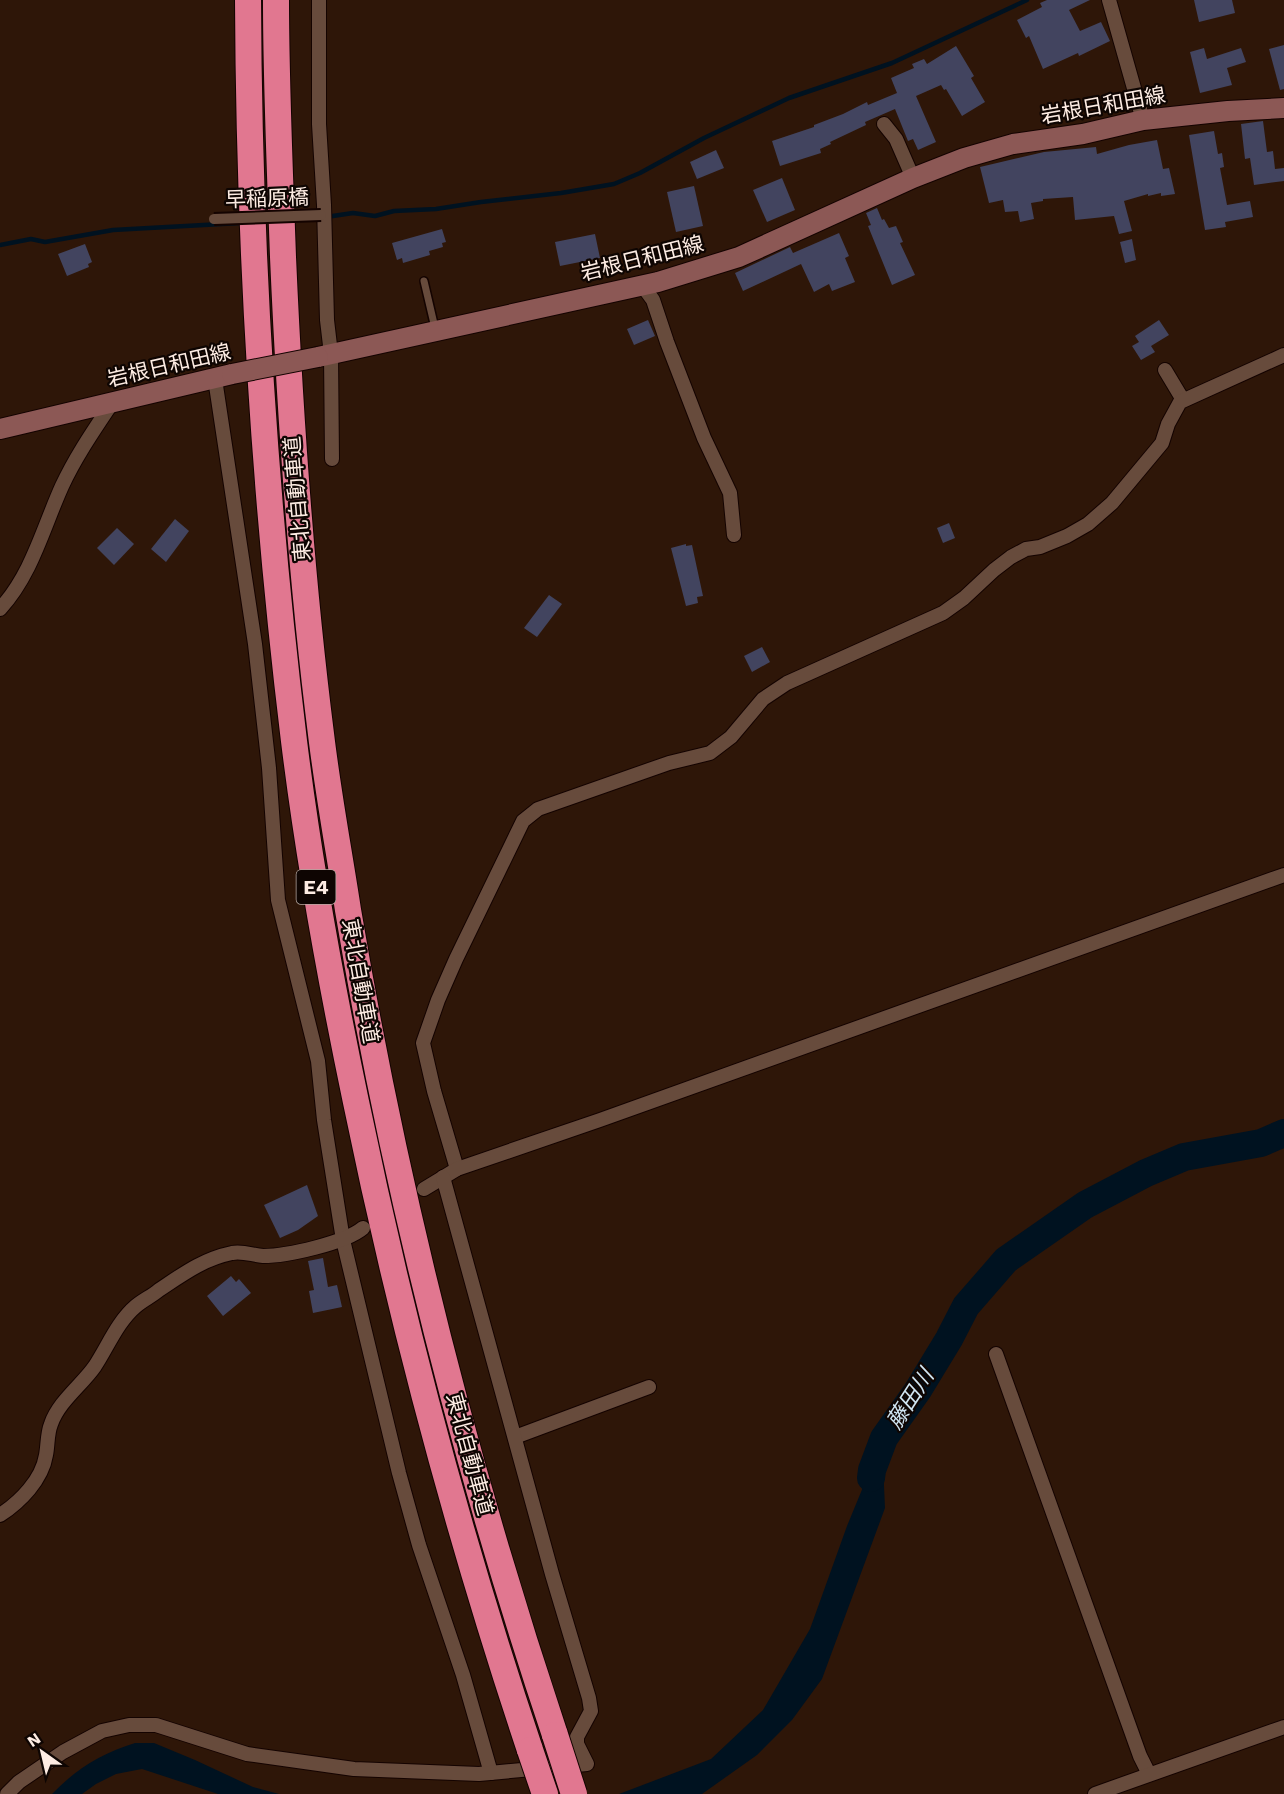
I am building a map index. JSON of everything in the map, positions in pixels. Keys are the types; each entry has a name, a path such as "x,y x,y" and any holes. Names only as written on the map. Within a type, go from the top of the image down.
{"highway":[{"name":"東北自動車道","path":"248,0 252,173 264,447 293,732 314,878 339,1021 392,1268 436,1437 503,1668 545,1794"},
{"name":"東北自動車道","path":"276,0 279,168 291,440 321,736 366,1016 418,1257 460,1421 507,1585 574,1794"}],"main road":[{"name":"岩根日和田線","path":"0,429 224,376 642,285 740,257 913,178 964,158 1013,144 1083,134 1143,120 1284,108"}],"street":[{"path":"319,0 319,124 327,320 325,355 332,459"},
{"path":"1109,0 1143,120"},
{"path":"884,124 896,139 913,178"},
{"name":"早稲原橋","path":"214,219 321,215"},
{"path":"642,285 652,300 704,438 730,493 734,535"},
{"path":"457,1169 434,1091 423,1043 456,959 523,822 538,809 669,763 710,753 731,737 763,699 787,683 943,613 1011,557 1026,549 1040,547 1067,536 1088,524 1112,503 1162,443 1173,413 1183,400 1284,355"},
{"path":"1165,370 1183,400"},
{"path":"224,376 269,768 278,900 318,1061 324,1120 343,1240 399,1473 419,1545 463,1675 491,1773"},
{"path":"0,609 23,578 81,449 112,403"},
{"path":"424,1189 457,1169 1284,875"},
{"path":"7,1794 19,1782 63,1752 102,1731 129,1725 156,1725 247,1754 354,1769 491,1773 587,1764 577,1737 591,1711 589,1698 552,1574 443,1177"},
{"path":"0,1515 32,1487 46,1456 51,1422 64,1402 94,1367 125,1318 136,1306 203,1261 234,1252 248,1252 262,1256 288,1253 343,1240 355,1235 363,1228"},
{"path":"996,1354 1140,1756 1149,1774"},
{"path":"514,1437 649,1387"},
{"path":"1095,1794 1284,1727"}],"lane":[{"path":"424,281 436,330"}],"water":[{"path":"882,1441 885,1508 822,1679 792,1720 757,1755 702,1794 619,1794 711,1759 763,1710 810,1629 847,1526"},
{"path":"135,1743 154,1743 253,1787 279,1794 218,1794 142,1769 116,1774 82,1794 52,1794 90,1763"}],"building":[{"path":"1047,0 1090,0 1069,10 1080,31 1101,22 1110,41 1079,56 1078,53 1043,69 1029,36 1026,38 1017,20 1042,7 1040,3"},
{"path":"1194,0 1232,0 1235,13 1199,22"},
{"path":"1284,45 1284,89 1280,90 1269,49"},
{"path":"956,46 974,76 971,78 985,102 962,116 946,89 944,90 941,85 916,96 936,142 918,150 913,139 908,141 895,109 865,122 866,125 830,142 831,144 820,149 821,153 780,166 772,141 814,127 814,125 867,102 868,105 897,93 891,78 914,68 912,64 924,59 927,64"},
{"path":"1204,48 1207,59 1241,48 1246,62 1227,68 1232,85 1200,93 1190,52"},
{"path":"1263,121 1267,152 1273,151 1275,169 1284,168 1284,181 1254,185 1250,158 1245,159 1241,124"},
{"path":"1214,131 1218,154 1222,153 1224,167 1220,168 1227,205 1250,201 1253,217 1225,222 1226,227 1205,230 1189,135"},
{"path":"1157,140 1163,169 1169,168 1175,194 1161,196 1161,193 1148,196 1148,194 1124,201 1132,231 1119,234 1114,216 1075,220 1073,197 1043,199 1043,201 1031,203 1034,219 1020,222 1018,211 1005,212 1003,200 989,203 980,167 1044,152 1096,147 1097,154"},
{"path":"716,150 724,168 697,179 690,162"},
{"path":"782,178 795,210 767,222 753,190"},
{"path":"694,186 703,226 676,232 667,192"},
{"path":"877,208 882,220 884,219 889,228 896,226 903,242 900,243 915,275 892,285 868,226 871,225 866,213"},
{"path":"442,229 446,242 442,243 443,247 429,251 430,255 403,263 402,258 397,260 392,243"},
{"path":"839,233 849,256 845,258 855,282 832,291 829,284 814,292 801,264 743,291 735,273 790,247 793,253"},
{"path":"595,234 600,258 560,266 555,242"},
{"path":"1132,239 1136,260 1125,263 1120,242"},
{"path":"85,244 92,262 88,264 89,267 67,276 58,254"},
{"path":"648,320 655,336 634,345 627,329"},
{"path":"1159,320 1169,335 1151,346 1155,352 1141,360 1132,346 1139,342 1135,336"},
{"path":"175,519 189,531 166,562 151,549"},
{"path":"949,523 955,538 943,543 937,528"},
{"path":"117,528 134,544 114,565 97,548"},
{"path":"686,544 686,546 692,545 703,596 697,597 698,603 686,606 671,548"},
{"path":"549,595 562,604 537,637 524,628"},
{"path":"762,647 770,662 752,672 744,656"},
{"path":"307,1185 318,1216 298,1230 280,1238 264,1205"},
{"path":"323,1258 328,1287 337,1285 342,1307 313,1313 309,1291 314,1290 308,1261"},
{"path":"231,1276 236,1282 239,1279 251,1293 223,1316 207,1296"}],"waterway":[{"path":"326,217 353,213 375,216 394,211 436,209 614,184 789,98 892,63 1027,0"},
{"path":"0,245 31,239 45,242 113,230 240,223"},
{"name":"藤田川","path":"871,1478 884,1438 918,1390 966,1306 1006,1260 1085,1205 1146,1173 1184,1157 1261,1143 1284,1133"}]}
